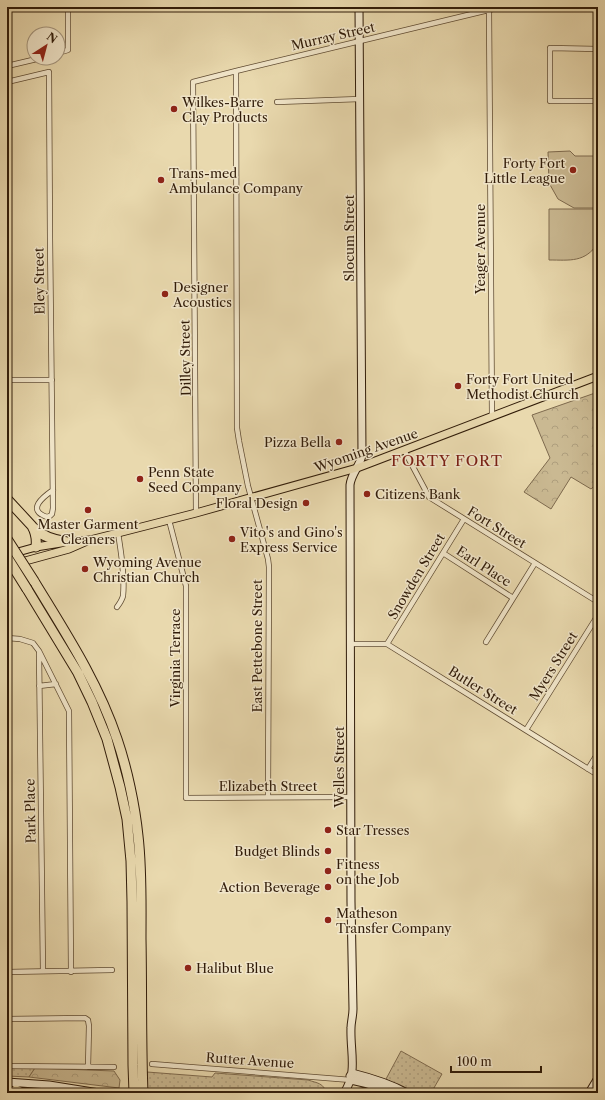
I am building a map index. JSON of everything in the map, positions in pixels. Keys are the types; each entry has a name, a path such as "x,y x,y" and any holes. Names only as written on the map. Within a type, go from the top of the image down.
{"highway":[{"path":"7,499 39,532 46,537 67,542"},
{"path":"32,526 36,538 36,547"},
{"path":"7,539 34,581 93,681 117,739 125,767 138,836 141,887 143,1093"},
{"path":"7,556 78,673 107,739 120,787 127,819 131,861 134,1093"}],"main road":[{"name":"Slocum Street","path":"357,468 362,455 359,7"},
{"name":"Wyoming Avenue","path":"7,556 36,547 90,540 118,533 357,468 598,376"},
{"name":"Welles Street","path":"350,1075 351,1027 354,1010 351,902 350,485 357,468"},
{"name":"Wyoming Avenue","path":"7,566 69,549 90,540"},
{"path":"32,560 36,547"},
{"path":"338,1093 350,1075"},
{"path":"344,1093 350,1075"},
{"name":"Rutter Avenue","path":"350,1075 396,1093"},
{"name":"Rutter Avenue","path":"350,1075 380,1080 407,1093"},
{"path":"589,1093 598,1078"},
{"path":"7,1082 49,1085 99,1093"},
{"path":"15,1091 34,1093"},
{"path":"355,1093 370,1091 390,1093"}],"street":[{"path":"66,51 68,50 68,7"},
{"name":"Murray Street","path":"193,82 236,70 501,7"},
{"name":"Yeager Avenue","path":"489,10 492,417"},
{"path":"598,49 550,48 550,101 598,101"},
{"path":"7,66 26,62"},
{"name":"East Pettebone Street","path":"236,70 237,428 251,498 269,567 268,797"},
{"name":"Eley Street","path":"7,82 49,72 52,380 53,490 53,508 52,514 47,517 38,513 37,505 53,490"},
{"name":"Dilley Street","path":"193,82 196,513"},
{"path":"277,102 360,99"},
{"path":"7,380 52,380"},
{"name":"Fort Street","path":"404,450 429,497 598,602"},
{"name":"Snowden Street","path":"387,644 464,519"},
{"name":"Virginia Terrace","path":"169,520 186,586 186,798"},
{"path":"118,533 122,562 123,591 122,600 118,607"},
{"name":"Earl Place","path":"443,553 513,598"},
{"path":"486,642 534,563"},
{"name":"Myers Street","path":"526,730 598,615"},
{"path":"7,638 20,639 33,643 39,651 56,684 68,711 71,972"},
{"path":"350,644 387,644"},
{"name":"Butler Street","path":"387,644 598,775"},
{"name":"Park Place","path":"39,651 43,971"},
{"path":"39,686 56,684"},
{"path":"588,768 598,753"},
{"name":"Elizabeth Street","path":"186,798 351,797"},
{"path":"7,972 71,972 112,970"},
{"path":"7,1019 85,1018 88,1020 89,1026 88,1067"},
{"name":"Rutter Avenue","path":"152,1064 350,1075"},
{"path":"7,1066 114,1067"}],"green space":[{"name":"Forty Fort Little League","path":"570,151 575,156 597,156 598,158 598,208 574,208 558,199 549,183 548,152"},
{"path":"549,209 597,209 598,243 588,254 582,257 570,260 549,260"},
{"path":"598,392 598,483 591,489 571,477 551,509 524,492 550,458 532,415"},
{"path":"401,1051 442,1074 431,1093 411,1093 386,1079"},
{"path":"7,1068 35,1068 29,1077 7,1076"},
{"path":"35,1068 114,1071 120,1080 119,1088 29,1077"},
{"path":"147,1072 212,1077 215,1073 308,1080 322,1085 326,1093 172,1093 147,1089"}],"place":[{"name":"Wilkes-Barre Clay Products","path":"174,109"},
{"name":"Forty Fort Little League","path":"573,170"},
{"name":"Trans-med Ambulance Company","path":"161,180"},
{"name":"Designer Acoustics","path":"165,294"},
{"name":"Forty Fort United Methodist Church","path":"458,386"},
{"name":"Pizza Bella","path":"339,442"},
{"name":"Penn State Seed Company","path":"140,479"},
{"name":"Citizens Bank","path":"367,494"},
{"name":"Floral Design","path":"306,503"},
{"name":"Master Garment Cleaners","path":"88,510"},
{"name":"Vito's and Gino's Express Service","path":"232,539"},
{"name":"Wyoming Avenue Christian Church","path":"85,569"},
{"name":"Star Tresses","path":"328,830"},
{"name":"Budget Blinds","path":"328,851"},
{"name":"Fitness on the Job","path":"328,871"},
{"name":"Action Beverage","path":"328,887"},
{"name":"Matheson Transfer Company","path":"328,920"},
{"name":"Halibut Blue","path":"188,968"}],"district":[{"name":"FORTY FORT","path":"447,461"}]}
